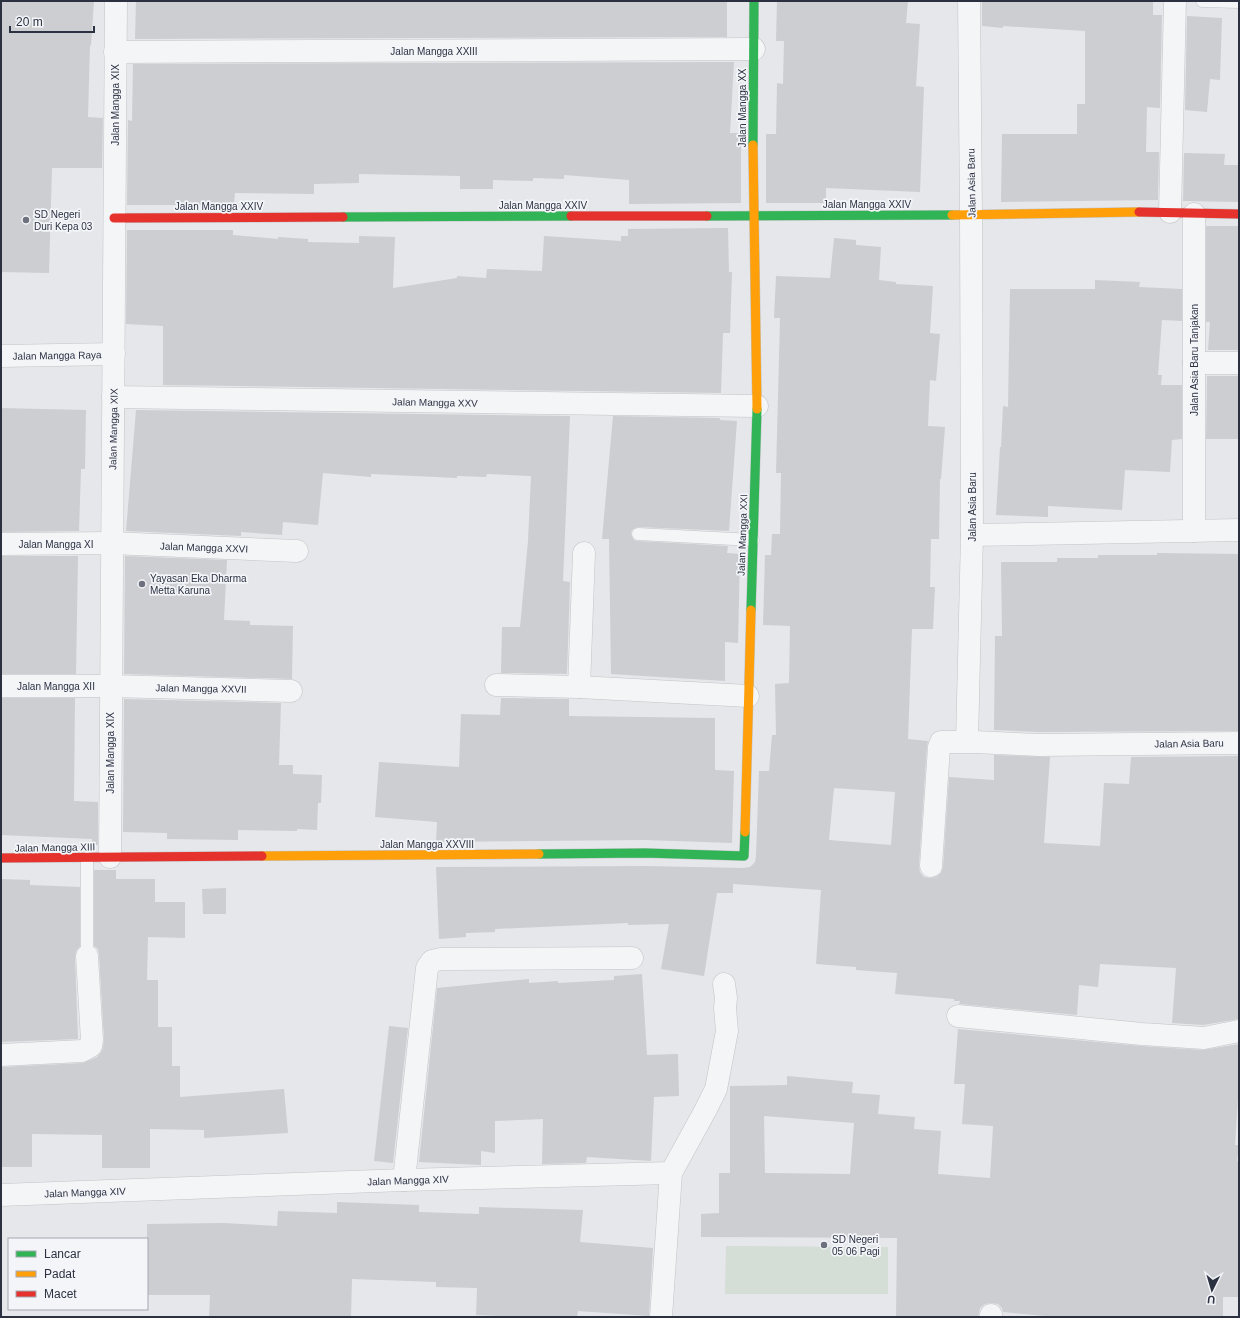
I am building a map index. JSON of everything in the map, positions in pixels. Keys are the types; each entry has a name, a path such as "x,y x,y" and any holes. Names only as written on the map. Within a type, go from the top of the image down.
{"street":[{"name":"Jalan Mangga XIX","path":"110,856 116,1"},
{"name":"Jalan Mangga XX","path":"754,1 754,215"},
{"name":"Jalan Asia Baru","path":"969,1 972,535 967,741 1039,745 1239,743"},
{"path":"1170,212 1175,1"},
{"name":"Jalan Mangga XXIII","path":"115,52 754,49"},
{"path":"971,215 1170,212 1194,214 1239,214"},
{"name":"Jalan Asia Baru Tanjakan","path":"1194,214 1194,531"},
{"name":"Jalan Mangga XXI","path":"744,856 757,406 754,215"},
{"name":"Jalan Mangga XXIV","path":"114,218 971,215"},
{"name":"Jalan Mangga Raya","path":"1,356 114,354"},
{"path":"1194,363 1239,363"},
{"name":"Jalan Mangga XXV","path":"113,397 757,406"},
{"path":"972,535 1239,530"},
{"name":"Jalan Mangga XI","path":"1,544 112,543"},
{"name":"Jalan Mangga XXVI","path":"112,543 297,551"},
{"path":"579,687 584,553"},
{"path":"496,685 579,687 748,696"},
{"name":"Jalan Mangga XII","path":"1,686 111,686"},
{"name":"Jalan Mangga XXVII","path":"111,686 290,691"},
{"path":"931,866 939,747 941,742 967,741"},
{"name":"Jalan Mangga XXVIII","path":"110,856 637,853 744,856"},
{"name":"Jalan Mangga XIII","path":"1,858 87,858 110,856"},
{"path":"1,1055 82,1051 91,1046 92,1040 87,956"},
{"path":"404,1180 427,968 432,961 441,959 632,958"},
{"path":"661,1317 671,1173 716,1089 727,1031 724,984"},
{"path":"958,1016 1142,1034 1204,1038 1239,1030"},
{"name":"Jalan Mangga XIV","path":"1,1195 404,1180 671,1173"}],"lane":[{"path":"1202,1 1239,2"},
{"path":"638,534 753,540"},
{"path":"87,858 87,956"}],"shaded area":[{"path":"726,1246 888,1247 888,1294 725,1294"}],"building":[{"path":"1,1 94,1 91,46 90,45 88,117 103,118 102,168 52,168 49,273 1,272"},
{"path":"136,1 727,1 727,37 135,39"},
{"path":"777,1 908,1 906,23 920,24 916,86 924,87 920,192 826,188 826,203 766,203 766,134 776,134 777,83 783,84 784,41 776,41"},
{"path":"982,1 1153,1 1153,15 1162,15 1160,108 1147,107 1146,152 1159,152 1158,200 1001,202 1002,134 1077,134 1077,104 1085,104 1085,31 982,26"},
{"path":"1187,16 1222,18 1220,80 1210,79 1207,112 1185,110"},
{"path":"734,62 730,133 741,133 741,203 629,204 629,180 564,175 564,179 533,178 533,181 493,180 493,189 460,189 460,176 359,174 359,183 314,184 314,194 235,193 234,205 127,205 128,120 132,121 133,64"},
{"path":"1184,153 1225,154 1224,165 1239,165 1239,202 1183,201"},
{"path":"1206,226 1239,226 1239,350 1208,350 1210,322 1206,322"},
{"path":"728,228 729,272 732,272 730,333 723,333 721,393 163,385 163,326 126,324 127,230 233,230 233,235 278,239 278,237 308,239 308,242 359,243 359,236 395,237 393,288 457,278 457,276 486,278 487,269 542,271 544,236 621,241 621,236 628,236 628,229"},
{"path":"834,238 856,240 856,245 881,247 879,280 896,282 896,284 933,286 930,333 940,334 936,381 930,380 928,426 945,427 940,479 939,539 931,539 930,587 935,587 933,629 912,629 908,739 928,741 919,865 920,872 924,877 936,877 941,873 943,867 949,777 994,780 994,755 1050,757 1044,843 1100,846 1104,783 1129,784 1131,757 1239,756 1239,1019 1203,1025 1172,1023 1176,968 1100,964 1098,987 1079,985 1077,1015 959,1004 960,1001 954,1001 954,999 895,994 897,973 856,970 856,967 816,964 821,890 733,884 733,893 717,893 704,976 661,969 669,924 628,925 628,923 495,929 495,932 466,933 466,937 439,939 436,867 645,866 744,868 750,867 755,862 759,771 769,771 772,735 776,735 775,684 789,683 790,626 763,625 765,555 771,555 772,534 780,534 781,473 776,473 780,318 774,318 776,276 830,278","holes":["834,788 895,792 891,845 829,840"]},
{"path":"1095,280 1140,282 1139,287 1182,289 1182,321 1162,320 1158,375 1162,375 1161,385 1182,385 1182,439 1172,440 1170,472 1125,470 1122,510 1048,506 1048,517 996,515 1003,406 1008,407 1010,289 1095,289"},
{"path":"1207,376 1239,376 1239,439 1206,439"},
{"path":"1,408 86,410 85,469 81,469 79,531 1,532"},
{"path":"136,410 570,416 563,581 570,582 567,674 501,673 502,627 520,627 528,541 531,476 487,474 486,477 457,476 457,478 371,474 371,477 323,473 318,525 283,522 282,535 241,532 241,536 126,531"},
{"path":"613,416 720,418 720,420 737,421 729,531 638,527 632,530 631,534 634,540 638,541 728,546 727,553 740,554 738,643 725,642 725,681 611,674 609,539 602,539"},
{"path":"1157,553 1239,554 1239,731 1039,732 994,730 995,636 1002,636 1001,562 1057,562 1057,558 1098,558 1098,555 1157,555"},
{"path":"1,556 78,556 76,674 1,674"},
{"path":"125,556 227,560 224,620 250,621 250,625 293,626 292,679 124,674"},
{"path":"1,698 75,698 74,801 98,802 98,845 92,845 92,839 1,835"},
{"path":"501,698 569,699 569,716 715,718 715,770 734,771 732,843 645,840 436,842 437,822 375,817 379,762 459,767 461,714 500,715"},
{"path":"124,699 281,703 279,765 293,765 293,774 322,775 321,803 318,803 317,830 238,830 238,840 167,839 167,833 123,832"},
{"path":"94,870 116,870 116,879 155,879 155,902 185,902 185,938 148,937 147,980 158,980 158,1027 172,1027 172,1066 180,1066 180,1097 284,1089 288,1133 204,1138 204,1130 150,1129 150,1168 102,1168 102,1135 32,1134 32,1167 1,1167 1,1067 83,1063 97,1057 103,1048 104,1039 99,955 98,949 94,946"},
{"path":"1,879 30,880 30,885 80,887 80,946 76,951 75,957 78,1039 1,1042"},
{"path":"226,888 226,914 203,914 202,889"},
{"path":"642,974 647,1055 678,1054 679,1096 654,1097 651,1161 587,1157 586,1163 542,1164 543,1119 495,1121 495,1153 481,1151 481,1165 419,1162 437,988 529,979 529,983 614,980 614,976"},
{"path":"389,1026 408,1028 393,1163 374,1161"},
{"path":"958,1029 1141,1046 1203,1050 1239,1044 1239,1083 1235,1145 1239,1145 1237,1161 1239,1162 1239,1297 1223,1297 1223,1317 1055,1317 1003,1312 1002,1308 998,1304 991,1303 985,1304 980,1308 978,1317 896,1317 897,1238 701,1237 701,1214 719,1213 719,1173 730,1173 730,1086 787,1085 787,1076 853,1082 852,1093 880,1095 878,1114 915,1117 914,1129 941,1131 938,1174 990,1178 993,1126 962,1124 965,1084 954,1084","holes":["764,1116 854,1123 850,1174 765,1173"]},
{"path":"337,1202 419,1205 419,1212 479,1214 479,1207 583,1210 580,1242 653,1248 649,1316 578,1311 577,1317 476,1315 477,1288 436,1287 436,1282 352,1279 351,1317 209,1317 210,1295 148,1295 147,1224 223,1223 277,1226 278,1211 337,1213"}],"traffic: fast":[{"path":"753,145 754,1"},
{"path":"707,216 952,215"},
{"path":"343,217 571,216"},
{"path":"751,610 757,409"},
{"path":"539,854 645,853 744,856 745,832"}],"traffic: slow":[{"path":"753,145 757,409"},
{"path":"952,215 1139,212"},
{"path":"745,832 751,610"},
{"path":"262,856 539,854"}],"traffic: jam":[{"path":"1139,212 1239,214"},
{"path":"571,216 707,216"},
{"path":"114,218 343,217"},
{"path":"1,858 262,856"}],"place":[{"name":"SD Negeri Duri Kepa 03","path":"26,220"},
{"name":"Yayasan Eka Dharma Metta Karuna","path":"142,584"},
{"name":"SD Negeri 05 06 Pagi","path":"824,1245"}]}
